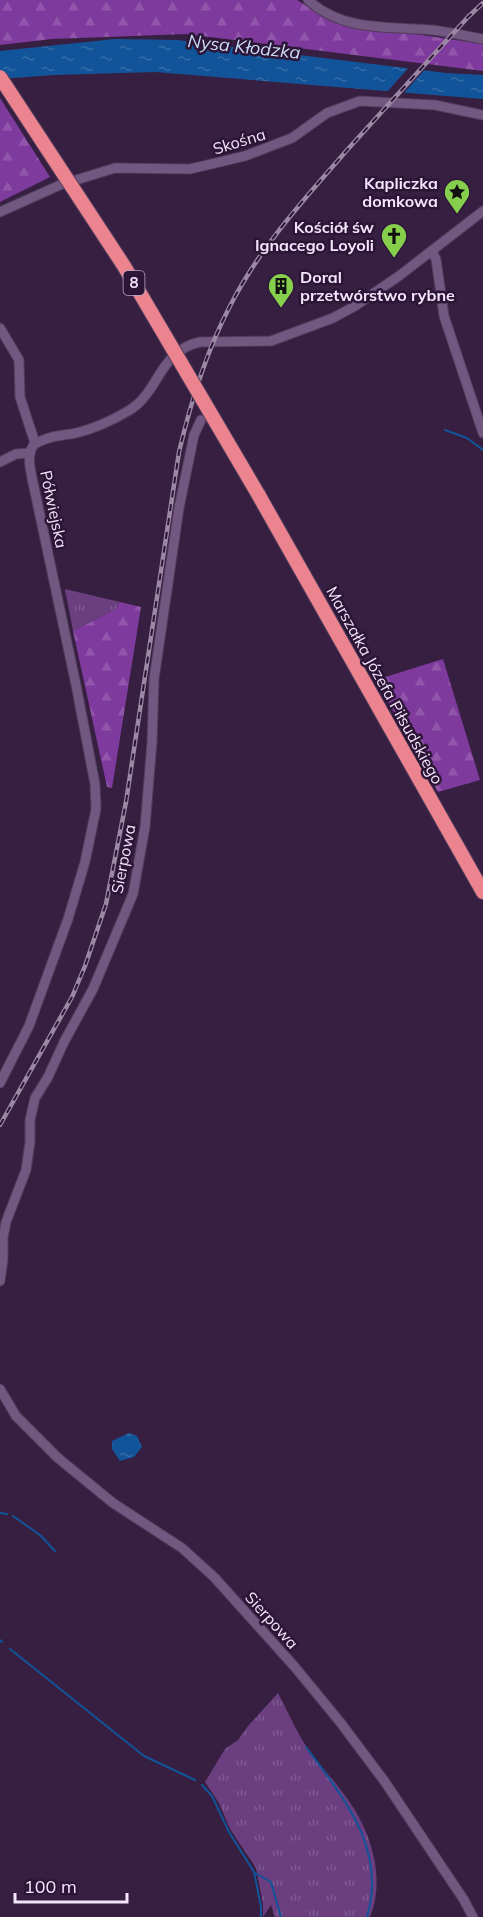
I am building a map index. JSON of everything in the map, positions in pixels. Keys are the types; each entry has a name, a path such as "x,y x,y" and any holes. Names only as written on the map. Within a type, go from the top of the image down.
{"highway":[{"name":"Marszałka Józefa Piłsudskiego","path":"0,77 124,266 258,494 483,892"}],"street":[{"path":"308,0 324,13 351,24 435,30 483,39"},
{"name":"Skośna","path":"0,212 60,185 115,168 190,169 245,156 292,138 327,113 360,101 435,105 483,115"},
{"path":"0,328 4,343 19,360 20,397 35,443 51,437 79,433 129,411 144,397 159,373 183,347 200,342 272,341 333,318 355,306 432,252 483,212"},
{"path":"432,252 436,259 444,316 483,433"},
{"name":"Sierpowa","path":"0,1281 6,1222 26,1170 34,1098 48,1077 93,989 133,894 145,827 152,742 153,679 179,508 194,435 201,420"},
{"name":"Półwiejska","path":"0,1083 29,1026 68,919 85,862 96,809 95,784 76,685 32,478 30,453 35,443"},
{"path":"0,462 15,454 30,453"},
{"name":"Sierpowa","path":"0,1389 21,1423 57,1458 113,1503 182,1548 214,1577 294,1666 385,1782 473,1917"}],"green space":[{"path":"0,0 297,0 333,22 483,44 483,71 186,34 52,39 0,45"},
{"path":"0,98 50,177 0,202"},
{"path":"65,589 120,602 116,609 73,631"},
{"path":"120,602 141,607 112,788 107,787 73,631 116,609"},
{"path":"443,659 480,780 438,792 376,680"},
{"path":"278,1693 294,1726 317,1762 340,1788 361,1820 373,1852 376,1868 377,1885 370,1917 275,1917 271,1905 263,1917 263,1904 256,1868 230,1829 219,1803 205,1782 225,1749 238,1740"}],"water":[{"path":"115,39 177,40 446,73 483,75 483,99 155,72 0,79 0,51"},
{"path":"129,1433 137,1436 142,1447 134,1457 120,1461 112,1449 112,1441"}],"pier":[{"path":"411,65 427,67 402,95 386,93"}],"waterway":[{"path":"445,430 467,438 483,450"},
{"path":"0,1513 7,1514"},
{"path":"13,1516 40,1535 55,1551"},
{"path":"10,1649 144,1756 195,1780"},
{"path":"306,1747 347,1805 367,1847 372,1892 367,1917"},
{"path":"202,1785 212,1796 229,1832 254,1872 261,1917"},
{"path":"255,1873 271,1882 281,1917"}],"railway":[{"path":"0,1125 72,997 106,904 126,802 179,452 206,359 230,306 269,243 348,149 483,3"}],"place":[{"name":"Kapliczka domkowa","path":"457,215"},
{"name":"Kościół św Ignacego Loyoli","path":"394,259"},
{"name":"Doral przetwórstwo rybne","path":"281,309"}],"water label":[{"name":"Nysa Kłodzka","path":"244,47"}]}
